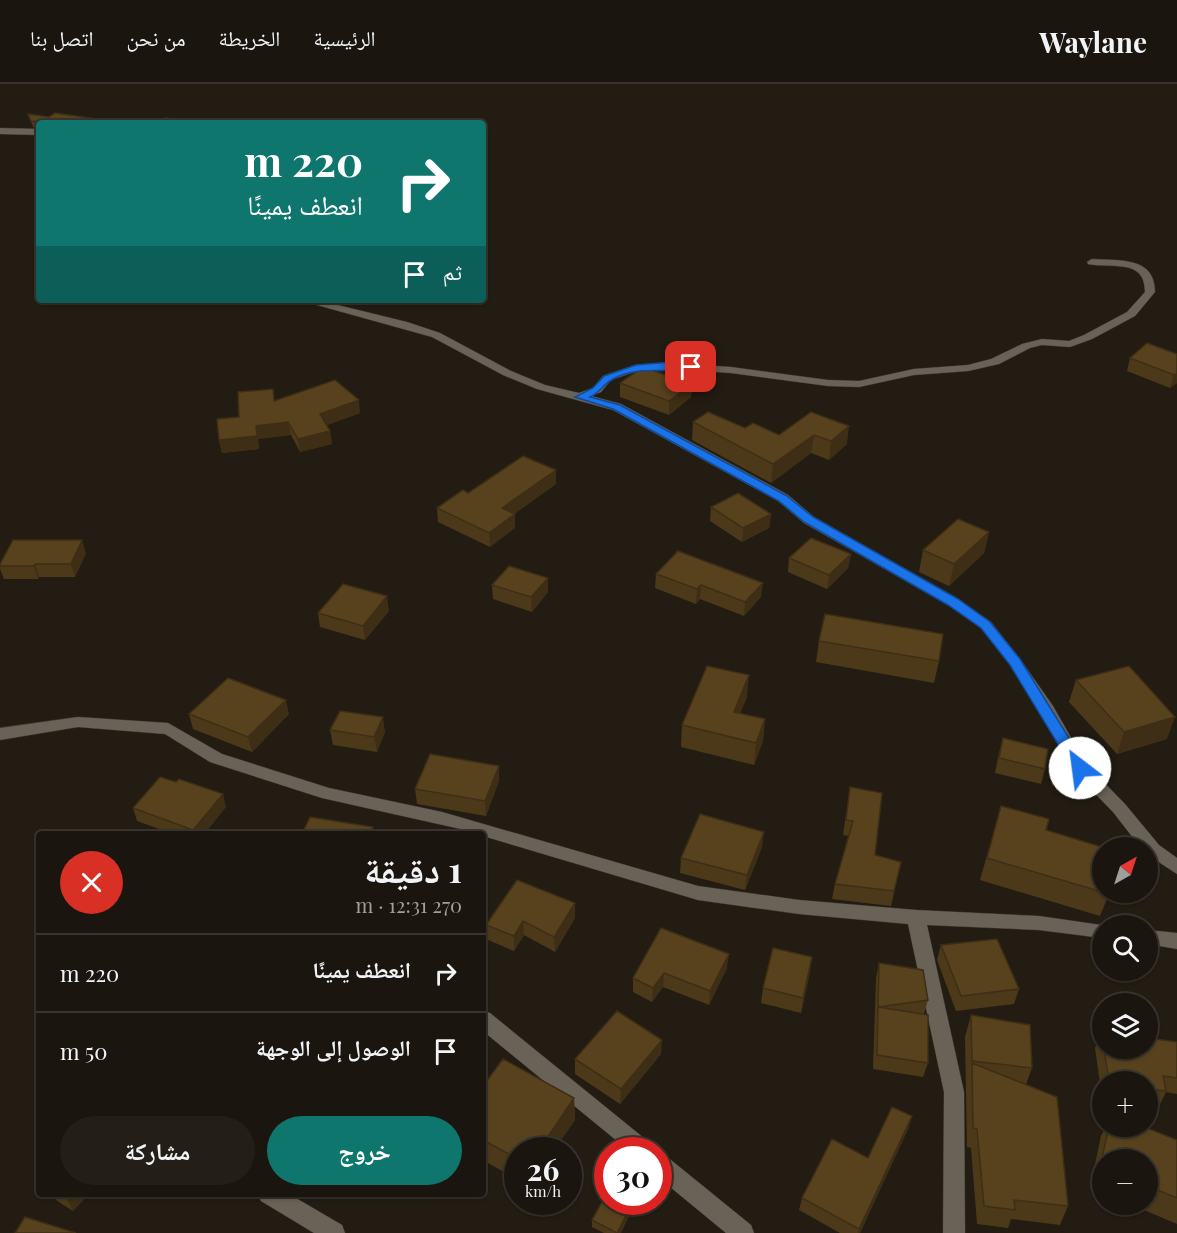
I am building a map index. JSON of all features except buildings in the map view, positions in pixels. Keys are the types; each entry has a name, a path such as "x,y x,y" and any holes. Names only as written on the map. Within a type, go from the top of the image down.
{"street":[{"path":"0,131 36,132"},
{"path":"580,397 597,390 607,378 636,368 671,366 731,370 828,383 860,384 914,372 968,368 995,362 1026,346 1042,342 1070,344 1131,314 1150,292 1150,280 1145,271 1130,265 1092,262"},
{"path":"316,303 403,324 436,335 507,373 541,387 617,407 783,498 809,520 953,602 986,625 1034,691 1080,768 1119,808 1153,849 1177,867"},
{"path":"0,734 78,722 168,729 216,758 327,794 442,818 698,893 799,907 916,917 1039,923 1092,930"},
{"path":"916,917 954,1092 954,1233"},
{"path":"1158,938 1177,941"},
{"path":"486,1021 627,1137"},
{"path":"672,1175 743,1233"},
{"path":"274,1197 334,1233"}],"route":[{"path":"691,367 636,368 607,378 597,390 580,397 617,407 783,498 809,520 953,602 986,625 1015,662 1047,710 1080,768"}]}
